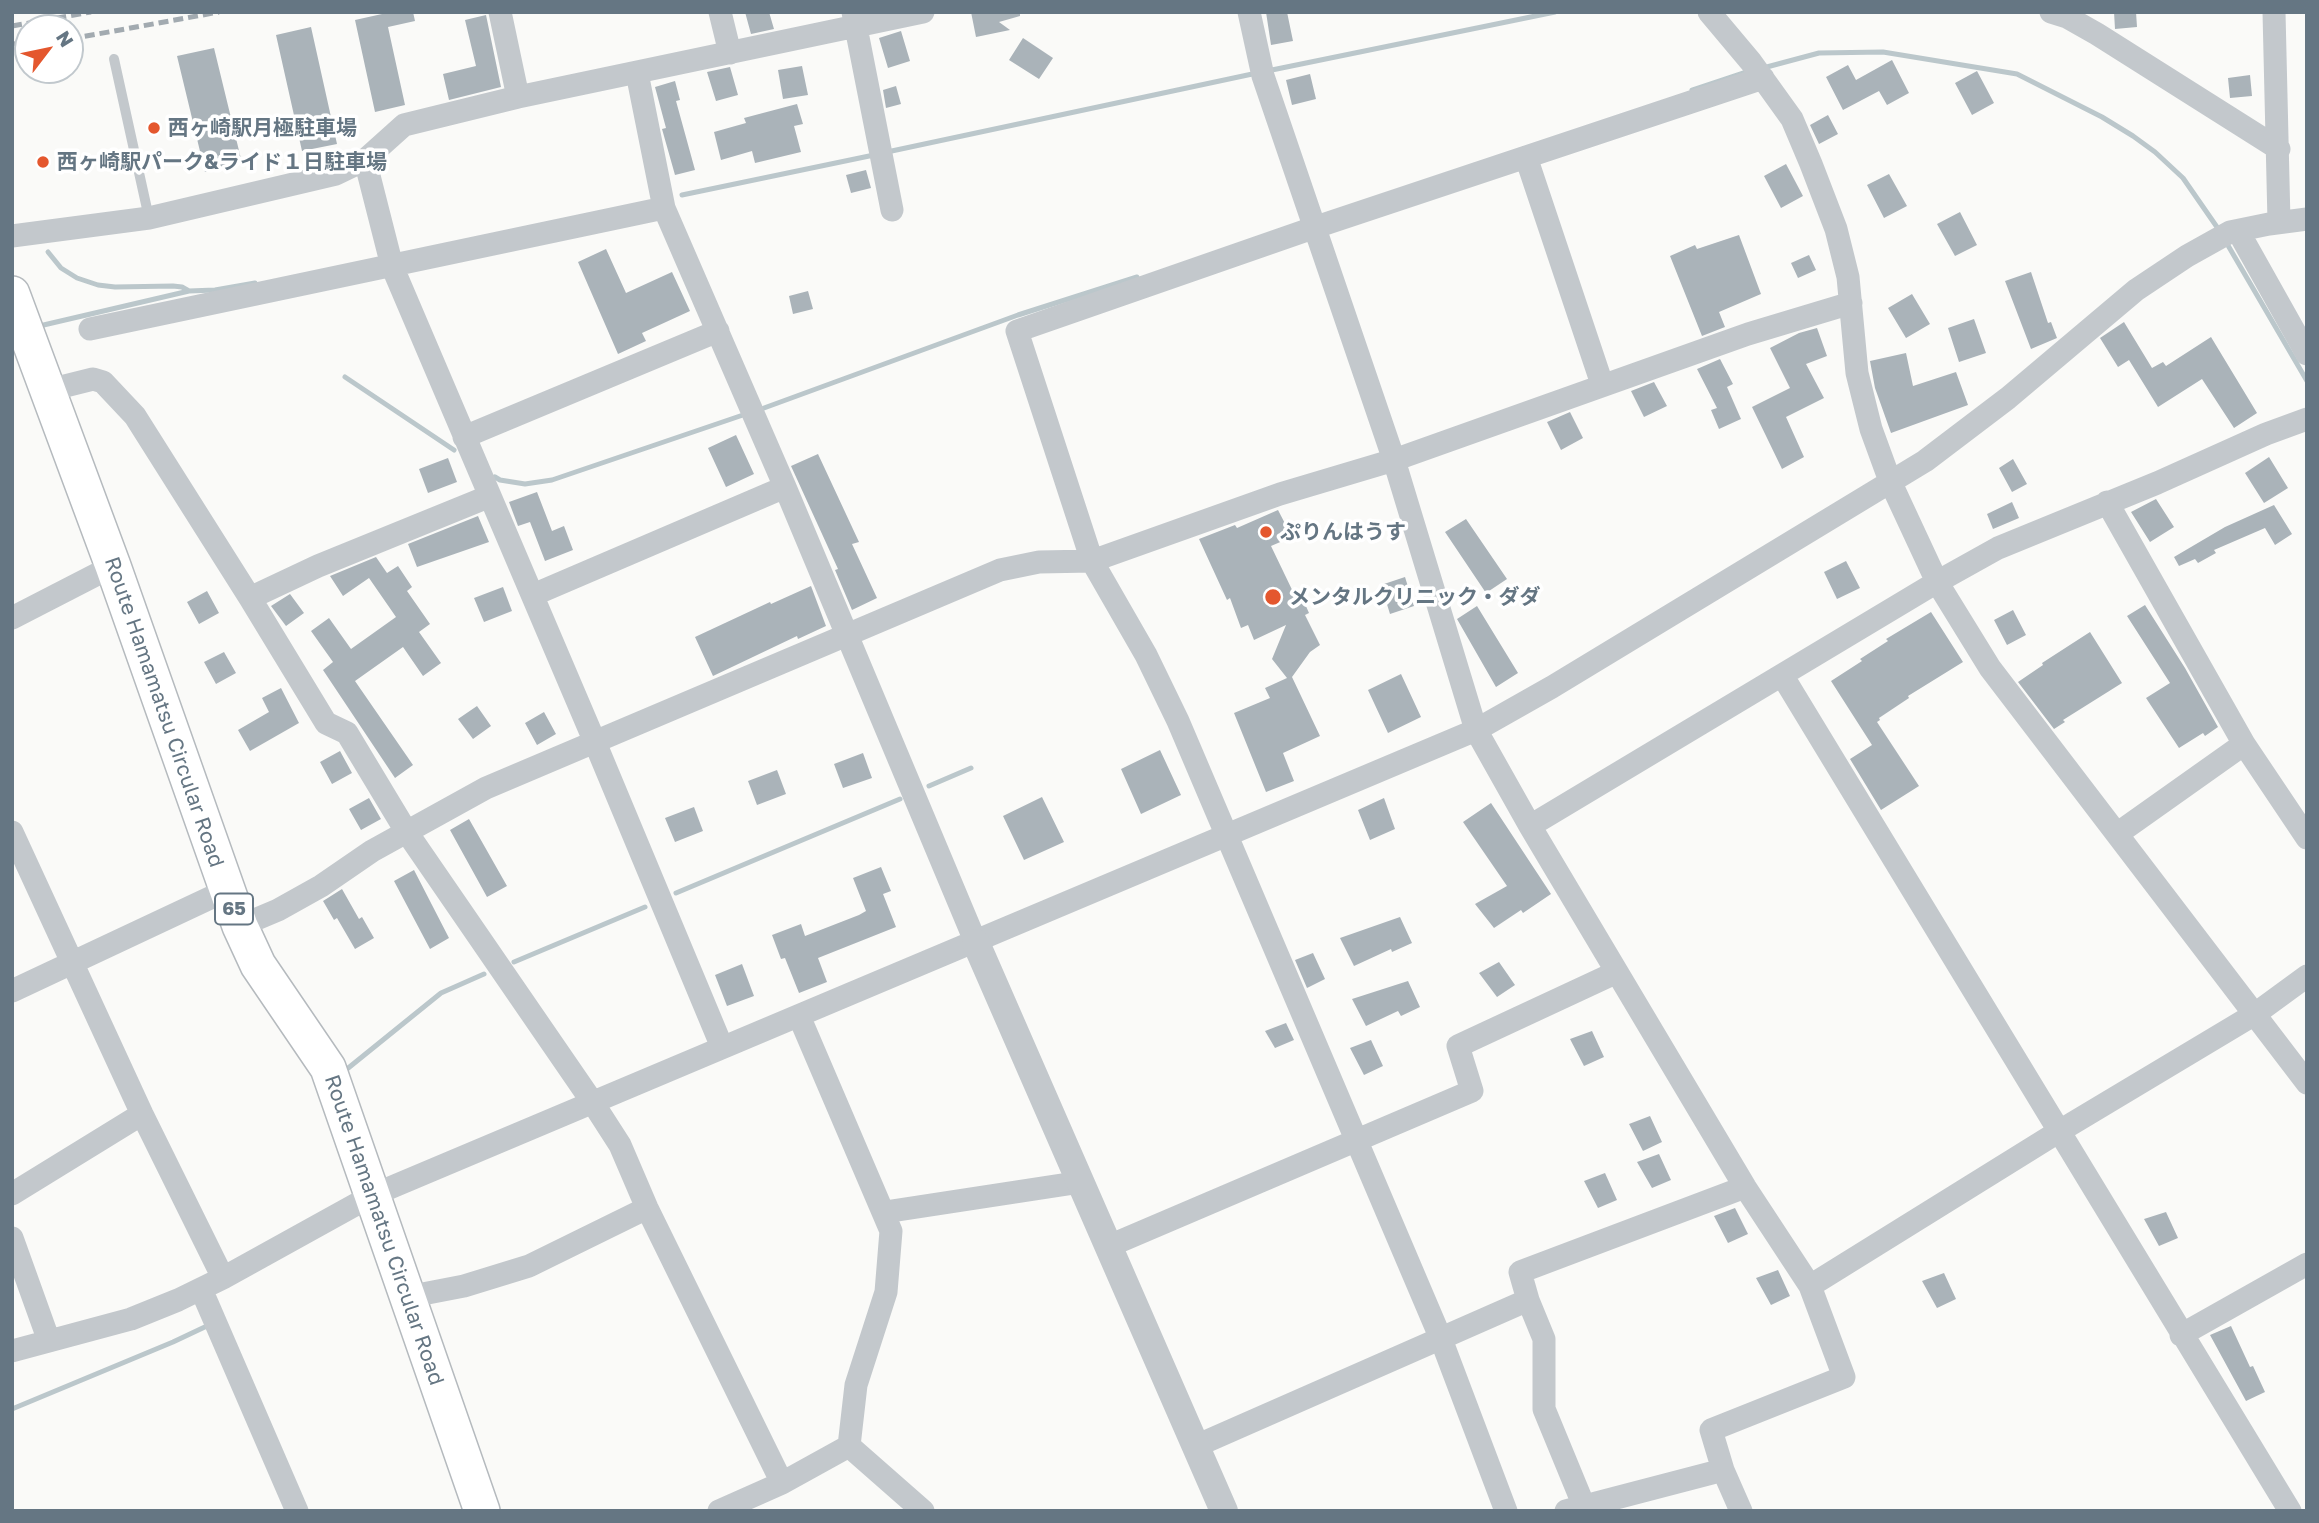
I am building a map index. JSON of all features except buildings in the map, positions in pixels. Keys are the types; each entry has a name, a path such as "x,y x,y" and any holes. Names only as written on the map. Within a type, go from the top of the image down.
{"main road":[{"name":"Route Hamamatsu Circular Road","path":"12,294 113,566 240,926 258,965 324,1059 482,1511"}],"street":[{"path":"500,12 518,97"},
{"path":"720,12 730,53"},
{"path":"12,236 149,218 336,174 365,160 404,125 518,97 730,53 854,20 923,12"},
{"path":"1249,12 1261,70 1394,460 1476,730 1530,826 1745,1186 1810,1286 1844,1377 1711,1430 1723,1470 1741,1511"},
{"path":"1709,12 1757,70 1792,119 1811,164 1836,229 1848,277 1857,373 1871,429 1890,481 1937,582 1990,668 2307,1083"},
{"path":"2051,12 2097,34 2279,149"},
{"path":"2274,12 2279,222"},
{"path":"854,20 892,210"},
{"path":"1506,1511 1441,1339 1178,721 1146,655 1092,561 1017,331 1316,226 1526,157 1757,70"},
{"path":"637,73 664,208 785,487 976,943 1224,1511"},
{"path":"1526,157 1602,384"},
{"path":"365,160 392,266 722,1047"},
{"path":"90,329 664,208"},
{"path":"12,1351 131,1319 223,1278 373,1195 1476,730 1552,687 1924,461 1997,407 2136,290 2228,234 2279,222 2307,219"},
{"path":"2228,234 2307,354"},
{"path":"240,926 278,910 321,886 372,850 486,788 1000,570 1039,562 1092,561 1280,494 1394,460 1748,334 1852,303"},
{"path":"464,437 718,331"},
{"path":"49,390 93,379 103,382 135,416 326,723 346,733 406,831 620,1145 782,1483"},
{"path":"1530,826 1998,548 2307,418"},
{"path":"533,595 785,487"},
{"path":"250,598 318,566 490,496"},
{"path":"2107,502 2244,744 2304,827"},
{"path":"12,618 113,566"},
{"path":"1782,675 2290,1511"},
{"path":"2117,834 2244,744"},
{"path":"12,832 142,1114 223,1278"},
{"path":"12,991 227,890"},
{"path":"1109,1246 1472,1091 1458,1046 1617,972"},
{"path":"1810,1286 2255,1014 2307,975"},
{"path":"799,1016 891,1231 886,1292 856,1385 849,1446"},
{"path":"12,1194 142,1114"},
{"path":"885,1212 1081,1182"},
{"path":"1723,1470 1579,1509 1544,1409 1544,1339 1520,1272 1745,1186"},
{"path":"407,1297 464,1286 528,1266 648,1208"},
{"path":"12,1238 49,1341"},
{"path":"2181,1335 2307,1264"},
{"path":"201,1289 297,1511"},
{"path":"1196,1446 1528,1300"},
{"path":"719,1511 782,1483 849,1446"},
{"path":"849,1446 923,1511"}],"lane":[{"path":"114,59 149,218"}],"waterway":[{"path":"1267,71 1555,12"},
{"path":"1763,68 1819,53 1883,52 2017,74 2102,117 2155,152 2183,178 2219,230"},
{"path":"1692,90 1746,72"},
{"path":"887,152 1257,73"},
{"path":"682,195 874,155"},
{"path":"2226,242 2307,381"},
{"path":"48,252 61,268 77,278 98,285 173,286 189,291 215,290 255,283"},
{"path":"764,408 1018,315 1137,277"},
{"path":"35,327 189,291"},
{"path":"345,377 454,450"},
{"path":"495,477 525,484 552,480 743,415"},
{"path":"929,786 971,768"},
{"path":"676,893 900,799"},
{"path":"514,962 645,907"},
{"path":"347,1069 441,993 484,974"},
{"path":"12,1409 209,1325"}],"railway":[{"path":"12,26 91,12"},
{"path":"84,36 219,12"}],"place":[{"name":"西ヶ崎駅月極駐車場","path":"154,128"},
{"name":"西ヶ崎駅パーク&ライド１日駐車場","path":"43,162"},
{"name":"ぷりんはうす","path":"1266,532"},
{"name":"メンタルクリニック・ダダ","path":"1273,597"}]}
